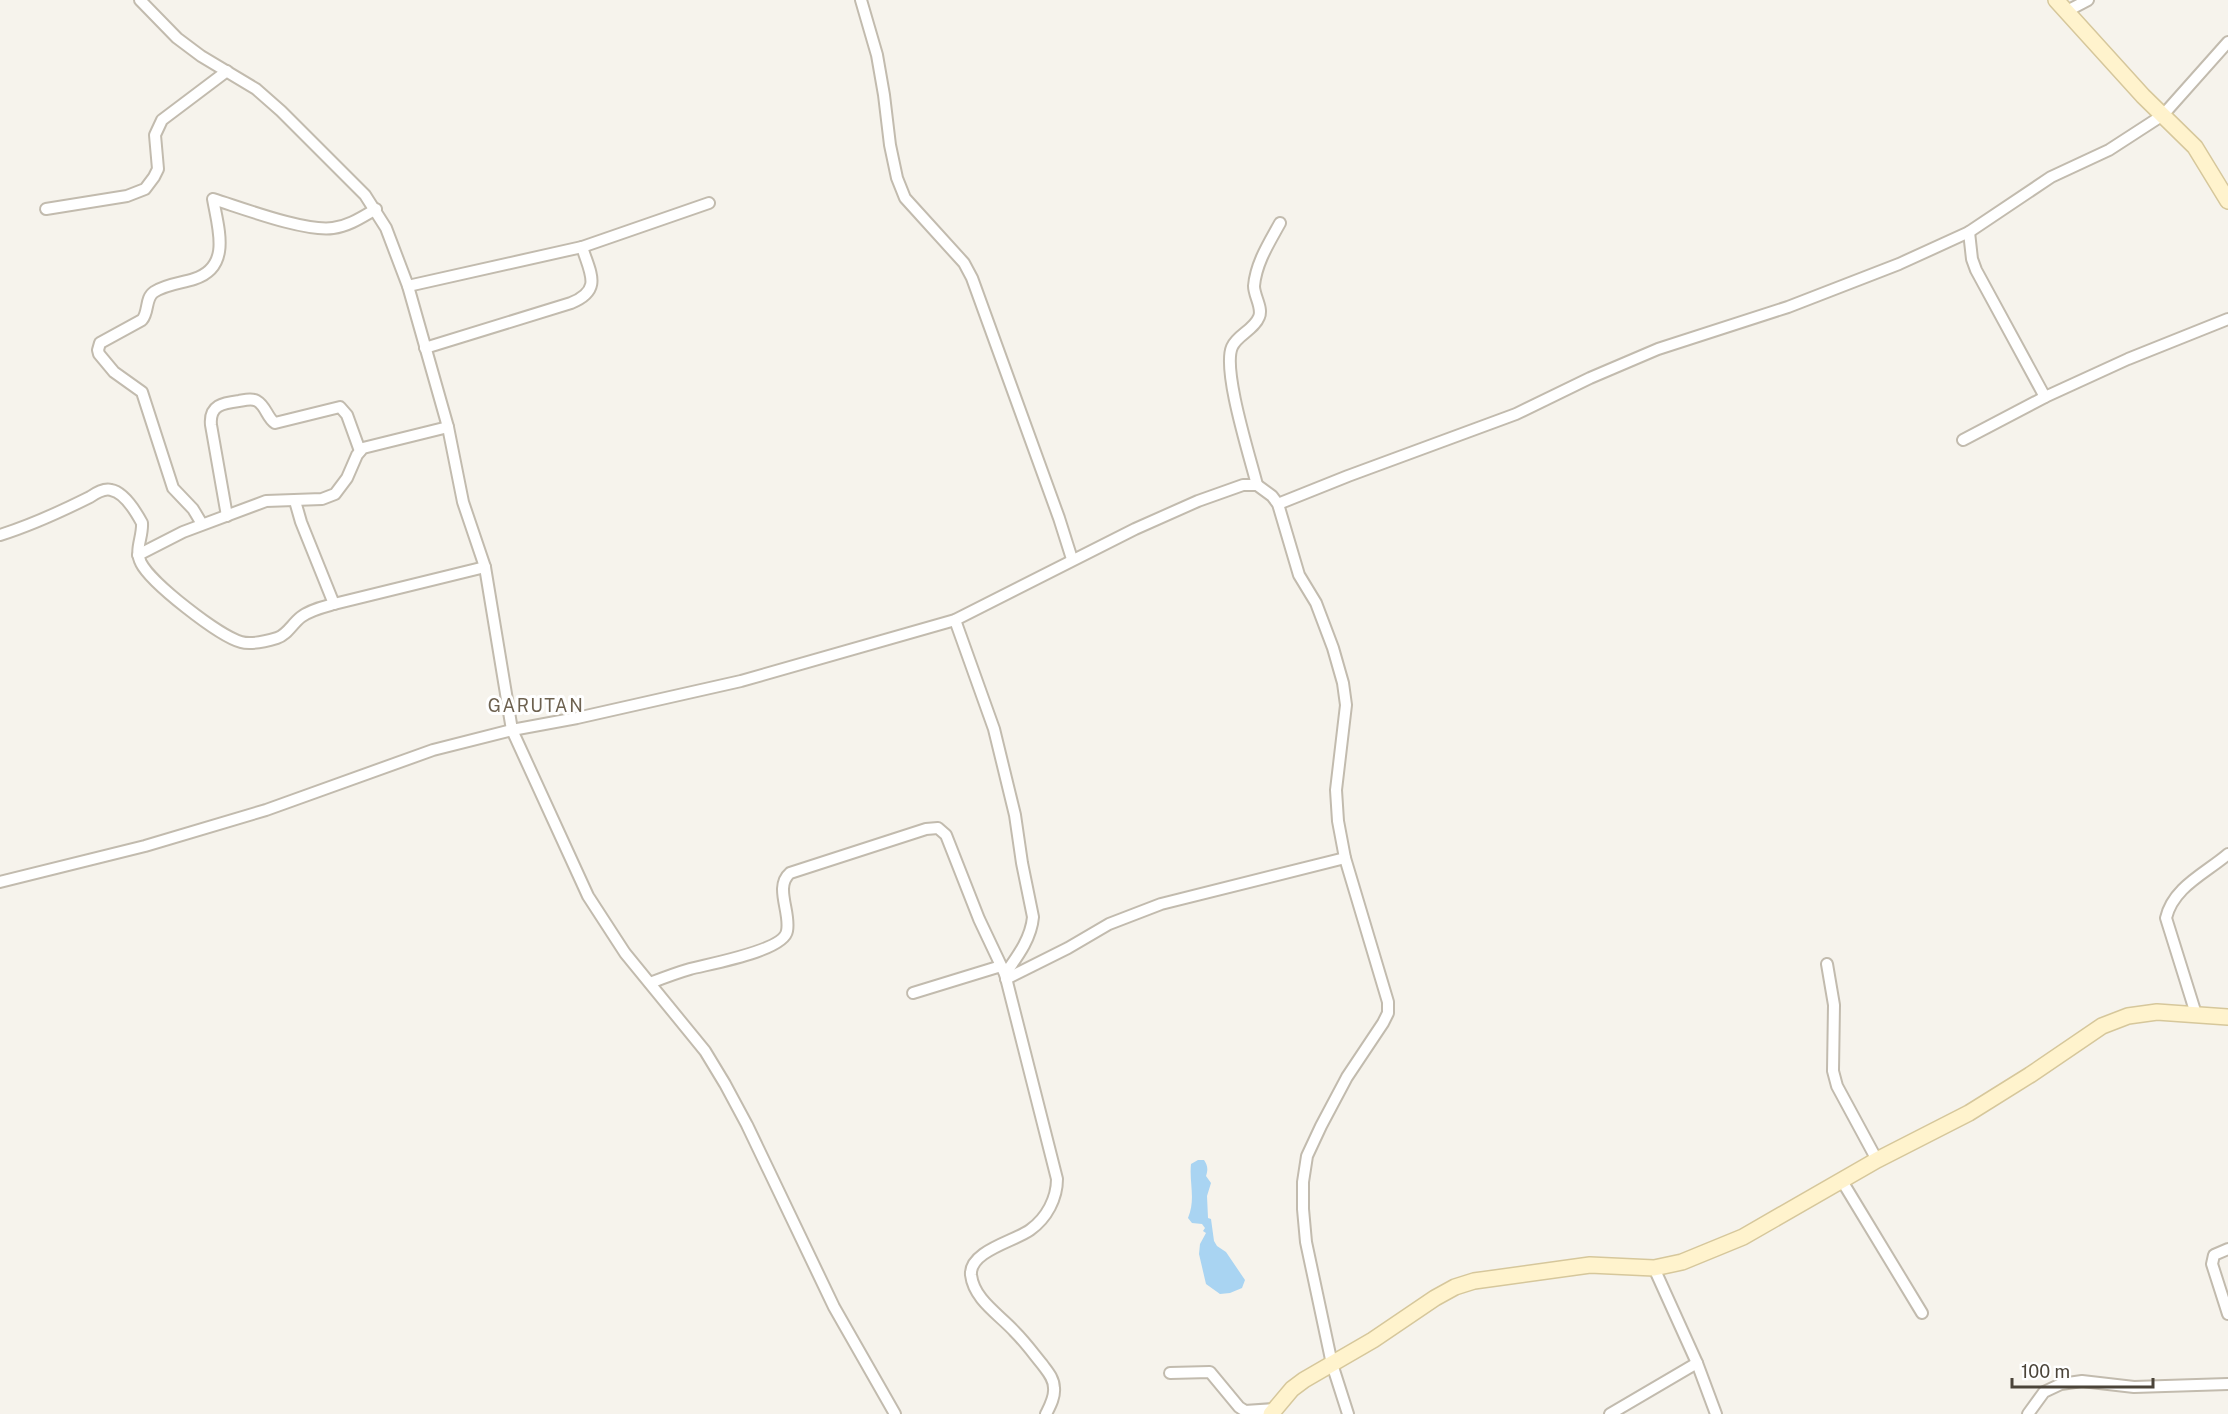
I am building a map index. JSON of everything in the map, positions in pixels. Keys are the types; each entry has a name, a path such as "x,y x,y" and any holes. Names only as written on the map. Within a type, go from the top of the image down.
{"street":[{"path":"140,0 177,38 201,56 256,89 281,111 333,162 376,209 386,228 408,286 448,427 463,502 485,567 512,730 588,896 625,953 705,1051 725,1084 834,1307 895,1414"},
{"path":"861,0 877,55 890,145 904,198 964,263 972,278 1010,379 1072,559"},
{"path":"2061,6 2088,0"},
{"path":"2061,6 2163,116 2195,147 2228,201"},
{"path":"1278,504 1516,414 1590,378 1658,349 1788,307 1899,264 1970,232 2051,177 2109,150 2163,116 2228,42"},
{"path":"46,209 127,196 145,189 158,169 155,135 162,120 227,71"},
{"path":"202,524 193,508 173,488 142,392 114,372 99,354 100,343 142,320 146,316 148,301 152,293 167,286 197,279 215,266 221,253 213,199 307,227 332,228 353,222 376,209"},
{"path":"408,286 582,247 709,203"},
{"path":"1257,485 1230,374 1231,350 1235,341 1259,318 1260,312 1254,286 1265,249 1280,223"},
{"path":"1970,232 1972,259 1976,270 2045,396"},
{"path":"425,348 571,303 586,296 591,290 592,282 582,247"},
{"path":"1963,440 2045,396 2128,359 2228,320"},
{"path":"227,516 211,424 212,411 217,406 254,400 263,405 271,421 275,423 340,407 347,415 360,451"},
{"path":"138,555 202,524 266,501 322,499 335,494 347,478 360,451 369,446 448,427"},
{"path":"0,882 145,846 266,810 433,750 512,730 577,718 741,681 955,620 1072,559 1198,501 1243,485 1257,485 1272,496 1278,504 1299,575 1317,603 1333,648 1346,705 1336,790 1338,821 1345,858 1388,1002 1388,1013 1383,1023 1347,1077 1307,1156 1303,1191 1306,1242 1332,1364 1348,1414"},
{"path":"0,535 25,527 108,489 115,490 122,495 142,523 138,555 154,581 226,635 241,642 252,643 278,638 302,616 334,604 485,567"},
{"path":"295,501 301,522 334,604"},
{"path":"955,620 1002,758 1015,815 1033,917 1032,926 1018,957 1004,973"},
{"path":"650,983 692,968 741,956 772,945 783,938 788,930 783,881 790,873 932,828 942,830 1004,973 1057,1179 1057,1191 1053,1201 1037,1224 1020,1236 983,1254 976,1260 971,1274 980,1296 1015,1332 1052,1378 1054,1395 1046,1414"},
{"path":"2196,1014 2166,918 2174,896 2228,854"},
{"path":"913,993 1004,973 1068,948 1108,924 1161,904 1345,858"},
{"path":"1827,964 1834,1005 1833,1071 1837,1086 1877,1160"},
{"path":"1170,1373 1210,1372 1245,1411 1272,1411 1293,1389 1455,1287 1474,1281 1590,1265 1654,1268 1701,1255 1743,1237 1877,1160 1969,1113 2102,1026 2128,1016 2157,1012 2228,1017"},
{"path":"1842,1181 1922,1313"},
{"path":"2228,1249 2214,1255 2212,1264 2228,1314"},
{"path":"1654,1268 1716,1414"},
{"path":"1610,1414 1696,1364"},
{"path":"2028,1414 2044,1392 2061,1384 2082,1381 2134,1387 2228,1384"}],"water":[{"path":"1204,1160 1207,1168 1206,1176 1211,1183 1207,1196 1208,1218 1211,1219 1214,1241 1226,1252 1245,1280 1242,1288 1230,1293 1220,1294 1206,1284 1199,1254 1200,1244 1206,1233 1203,1231 1205,1228 1202,1224 1192,1223 1188,1218 1192,1198 1191,1164"}],"district":[{"name":"GARUTAN","path":"536,705"}]}
